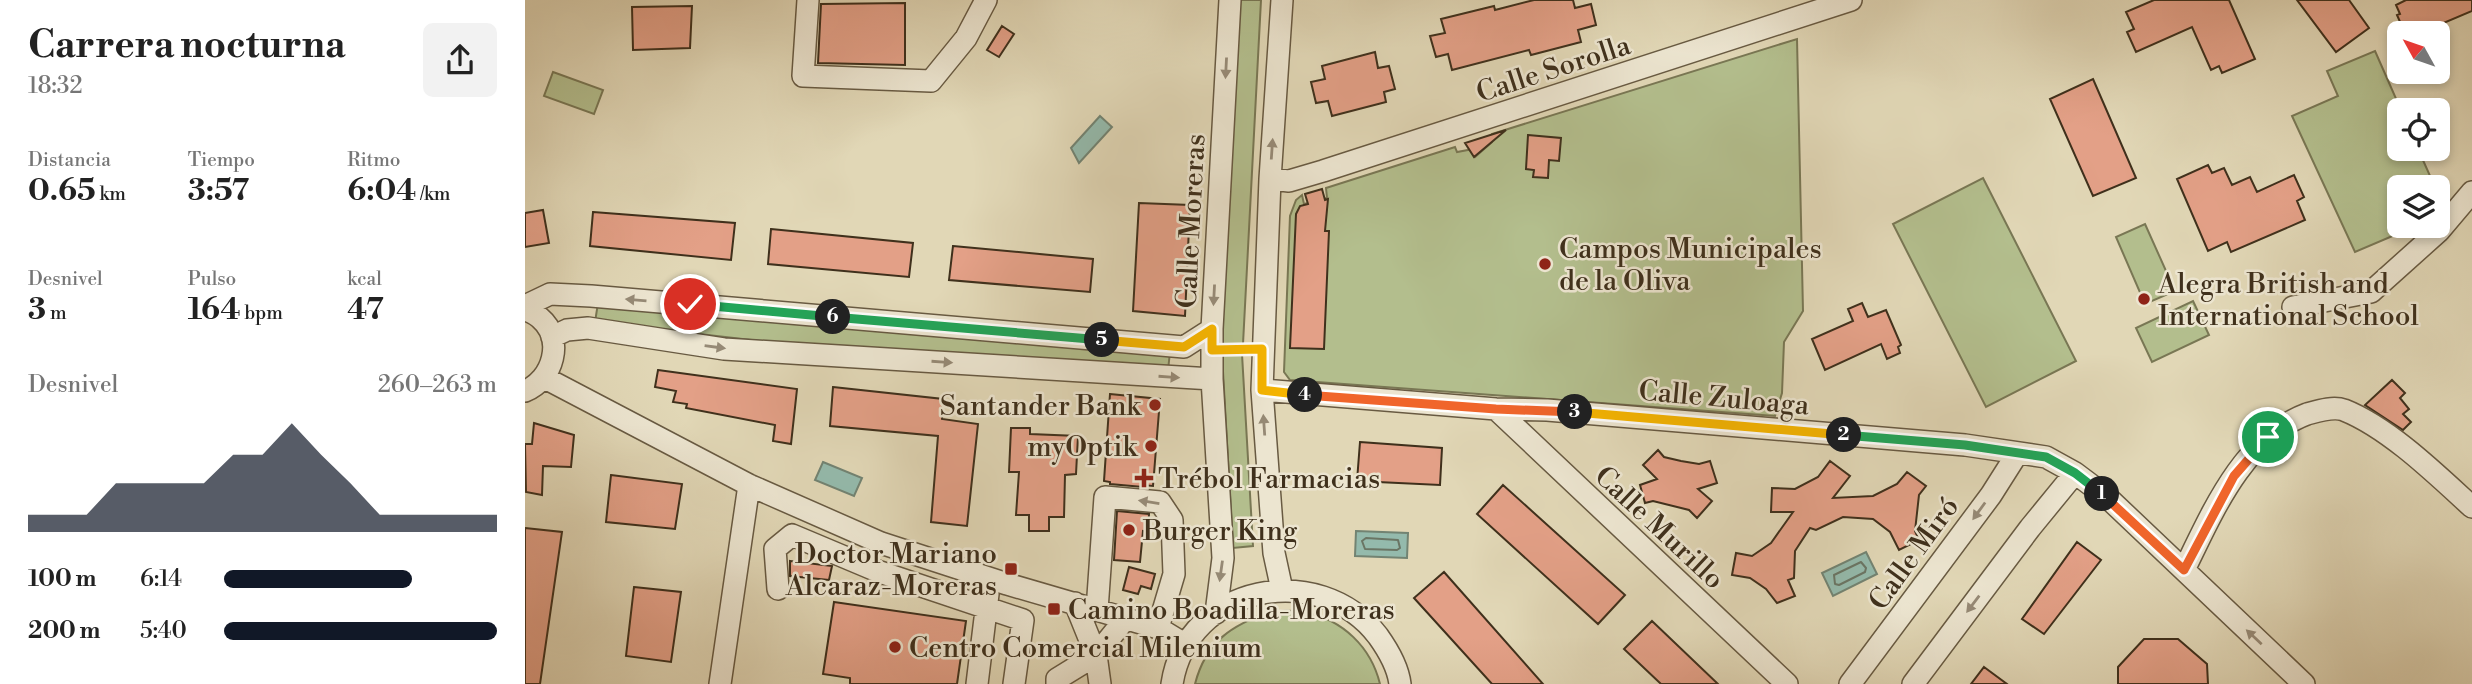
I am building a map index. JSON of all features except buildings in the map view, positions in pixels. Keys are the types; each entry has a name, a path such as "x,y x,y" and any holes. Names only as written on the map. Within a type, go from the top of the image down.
{"street":[{"path":"808,0 803,76 931,81 966,38 986,0"},
{"name":"Calle Moreras","path":"1216,613 1223,558 1212,340 1230,0"},
{"path":"1282,0 1262,349 1262,390 1273,553 1282,590"},
{"name":"Calle Sorolla","path":"1270,179 1289,181 1323,172 1851,0"},
{"path":"2293,307 2371,292 2439,231 2472,192"},
{"path":"525,391 545,378 554,358 552,337 541,318 525,308 550,294 1184,347 1212,340"},
{"path":"552,337 567,330 588,328 724,349 1212,379"},
{"path":"545,378 749,485 881,543 1158,628 1186,645"},
{"name":"Calle Zuloaga","path":"1262,390 1496,409 1546,410 1965,445 2046,457 2075,473 2107,497 2304,684"},
{"name":"Calle Murillo","path":"1496,409 1787,684"},
{"path":"2184,570 2234,476 2250,457 2268,437 2290,420 2320,410 2341,409 2378,430 2444,480 2472,507"},
{"name":"Calle Miró","path":"1850,684 1991,495 2017,454"},
{"path":"1913,684 2030,528 2075,473"},
{"path":"720,684 749,485"},
{"path":"1097,610 1105,497 1160,502 1172,520 1174,574 1158,628"},
{"path":"778,589 775,549 792,535 880,572 1023,620 1014,684"},
{"path":"977,684 990,578"},
{"path":"1172,684 1173,674 1186,645 1216,613 1247,597 1282,590 1314,593 1343,605 1369,624 1388,649 1401,682"},
{"path":"1075,603 1096,655 1100,684"},
{"path":"1057,684 1058,679 1096,655 1126,618"}],"path":[{"path":"1212,340 1262,349"}],"shaded area":[{"path":"1239,0 1261,0 1243,344 1220,345"},
{"name":"Campos Municipales de la Oliva","path":"1797,39 1803,311 1784,342 1782,393 1775,416 1290,380 1284,372 1290,216 1296,200 1302,195 1304,204 1327,198 1326,188 1455,147 1457,152 1473,149 1475,157 1492,142 1492,134"},
{"path":"2375,51 2387,84 2390,84 2396,98 2387,98 2387,161 2423,161 2430,175 2387,175 2388,238 2355,252 2292,116 2338,96 2327,71"},
{"path":"553,72 603,90 594,114 544,96"},
{"path":"1983,178 2076,361 1986,407 1893,224"},
{"path":"2145,224 2175,291 2145,304 2116,237"},
{"path":"2193,301 2209,335 2152,362 2136,328"},
{"path":"598,303 1170,352 1168,370 760,341 595,322"},
{"path":"1222,354 1242,354 1253,546 1233,548"},
{"path":"1272,611 1305,612 1331,621 1343,629 1370,658 1380,684 1195,684 1206,656 1223,637 1245,622"}],"water":[{"path":"1100,116 1112,127 1079,163 1071,148"},
{"path":"823,462 862,478 854,496 815,480"},
{"path":"1356,531 1408,533 1407,558 1355,556"},
{"path":"1866,552 1877,574 1833,596 1822,573"}],"place":[{"name":"Campos Municipales de la Oliva","path":"1545,264"},
{"name":"Alegra British and International School","path":"2144,299"},
{"name":"Santander Bank","path":"1155,405"},
{"name":"myOptik","path":"1151,446"},
{"name":"Trébol Farmacias","path":"1144,478"},
{"name":"Burger King","path":"1129,530"},
{"name":"Doctor Mariano Alcaraz-Moreras","path":"1011,569"},
{"name":"Camino Boadilla-Moreras","path":"1054,609"},
{"name":"Centro Comercial Milenium","path":"895,647"}],"route":[{"path":"690,304 1184,347 1212,329 1212,350 1262,349 1262,390 1300,395 1687,421 1965,445 2046,457 2075,473 2107,497 2184,570 2234,476 2268,437"}]}
